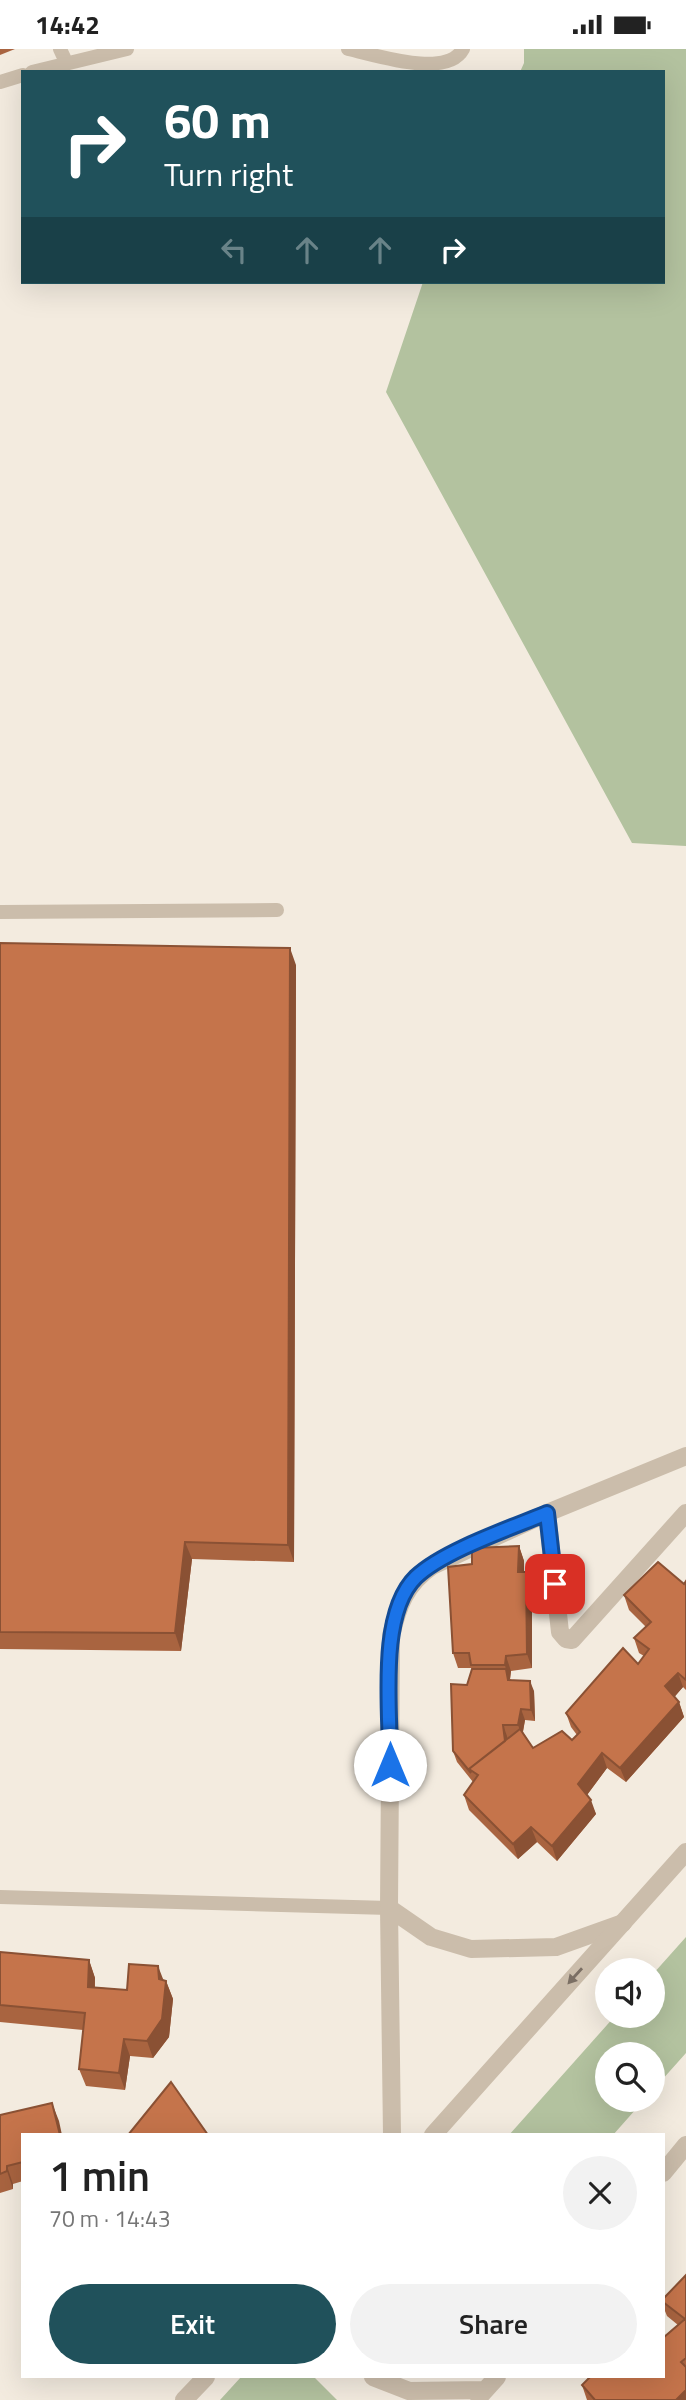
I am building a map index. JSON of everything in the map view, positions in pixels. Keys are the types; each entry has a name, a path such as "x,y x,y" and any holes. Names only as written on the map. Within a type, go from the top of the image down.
{"street":[{"path":"392,2133 388,1908 391,1636 398,1606 417,1577 432,1566 547,1513 686,1456"},
{"path":"547,1513 560,1632 566,1639 572,1640 686,1513"},
{"path":"435,2133 686,1852"},
{"path":"388,1908 431,1937 471,1949 556,1947 624,1923"},
{"path":"665,2171 686,2145"},
{"path":"184,2400 205,2378"},
{"path":"376,2378 409,2391 481,2395 497,2378"}],"lane":[{"path":"36,70 63,55 127,49"},
{"path":"348,49 420,64 445,64 454,60 463,49"},
{"path":"0,82 21,76"},
{"path":"0,912 277,911"},
{"path":"0,1897 388,1908"}],"green space":[{"path":"524,49 686,49 686,846 632,843 386,392 422,284 665,284 665,70 521,70"},
{"path":"686,1937 686,2053 665,2077 665,2042 595,2042 595,2112 633,2112 615,2133 511,2133 604,2028 665,2028 665,1961"},
{"path":"240,2378 315,2378 337,2400 220,2400"}],"building":[{"path":"0,943 290,948 288,1545 185,1542 175,1633 0,1632"},
{"path":"519,1546 518,1572 526,1572 527,1654 506,1656 505,1665 471,1665 469,1653 453,1653 448,1567 472,1564 472,1548"},
{"path":"658,1562 684,1584 686,1581 686,1680 678,1673 665,1686 679,1702 620,1768 602,1753 578,1784 591,1800 552,1846 531,1827 513,1844 464,1795 478,1775 469,1769 520,1729 533,1748 562,1731 572,1740 580,1732 566,1713 623,1648 638,1664 649,1649 634,1638 651,1622 624,1595"},
{"path":"472,1669 506,1669 508,1680 530,1681 531,1710 521,1709 518,1725 503,1725 505,1741 469,1769 471,1773 453,1751 451,1684 467,1685"},
{"path":"0,1952 89,1960 88,1987 127,1990 129,1964 158,1966 159,1979 166,1981 162,2019 147,2041 124,2039 119,2073 79,2069 85,2013 0,2005"},
{"path":"171,2082 207,2133 130,2133"},
{"path":"52,2103 60,2133 21,2133 21,2162 7,2166 7,2171 0,2174 0,2115"},
{"path":"686,2275 686,2358 681,2362 686,2367 686,2390 676,2400 595,2400 582,2385 589,2378 665,2378 665,2336 685,2319 665,2304 665,2297"}],"route":[{"path":"390,1765 391,1636 398,1606 417,1577 459,1552 547,1513 555,1584"}]}
